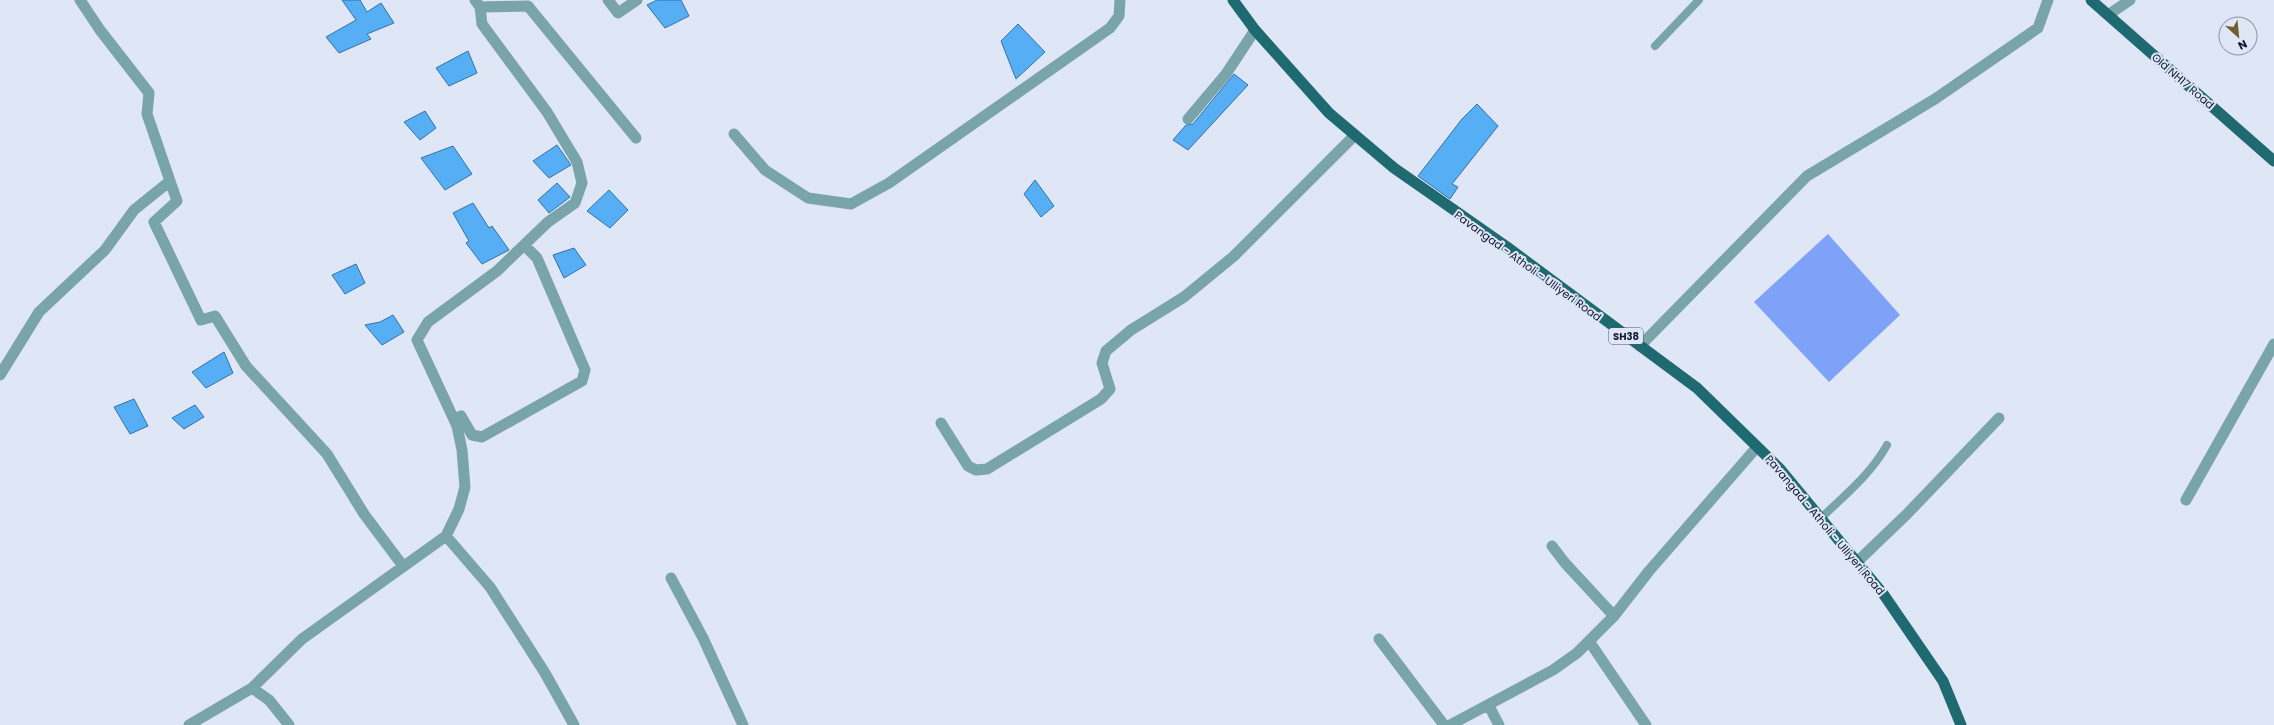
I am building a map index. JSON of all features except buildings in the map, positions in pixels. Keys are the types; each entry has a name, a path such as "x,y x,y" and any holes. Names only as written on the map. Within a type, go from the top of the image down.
{"main road":[{"name":"Pavangad - Atholi - Ulliyeri Road","path":"1233,0 1255,30 1330,113 1355,135 1394,168 1507,247 1697,388 1758,447 1780,469 1884,595 1943,681 1961,725"},
{"name":"Old NH17 Road","path":"2092,0 2274,161"}],"street":[{"path":"80,0 100,30 149,93 147,114 177,201 154,222 201,320 215,316 246,366 327,454 364,514 403,566"},
{"path":"608,0 618,13 637,0"},
{"path":"734,134 765,170 808,198 851,204 889,183 1110,28 1119,16 1120,0"},
{"path":"1640,346 1807,176 1935,98 2038,28 2048,0"},
{"path":"2108,15 2130,0"},
{"path":"189,725 252,688 302,639 446,536 459,509 465,487 462,450 454,419 417,340 428,322 497,271 548,222 575,203 582,183 577,162 547,112 482,24 478,4 528,6 636,138"},
{"path":"1188,119 1226,74 1255,30"},
{"path":"941,423 968,466 976,470 987,469 1101,399 1110,389 1102,364 1106,351 1131,330 1184,297 1234,256 1355,135"},
{"path":"0,375 39,312 105,250 134,210 170,181"},
{"path":"454,419 461,416 472,435 482,437 582,381 585,370 537,258 524,245"},
{"path":"2186,500 2274,344"},
{"path":"1857,562 1907,514 1999,418"},
{"path":"1450,725 1489,706 1553,670 1577,653 1614,616 1649,571 1758,447"},
{"path":"446,536 490,587 546,673 574,725"},
{"path":"1552,546 1565,563 1614,616"},
{"path":"671,578 702,638 743,725"},
{"path":"1380,639 1444,725"},
{"path":"1590,641 1646,725"},
{"path":"252,688 269,700 289,725"},
{"path":"1489,706 1499,725"}],"lane":[{"path":"1655,46 1699,0"},
{"path":"1821,518 1858,482 1887,445"}],"water":[{"path":"1828,234 1900,315 1829,382 1754,302"}]}
